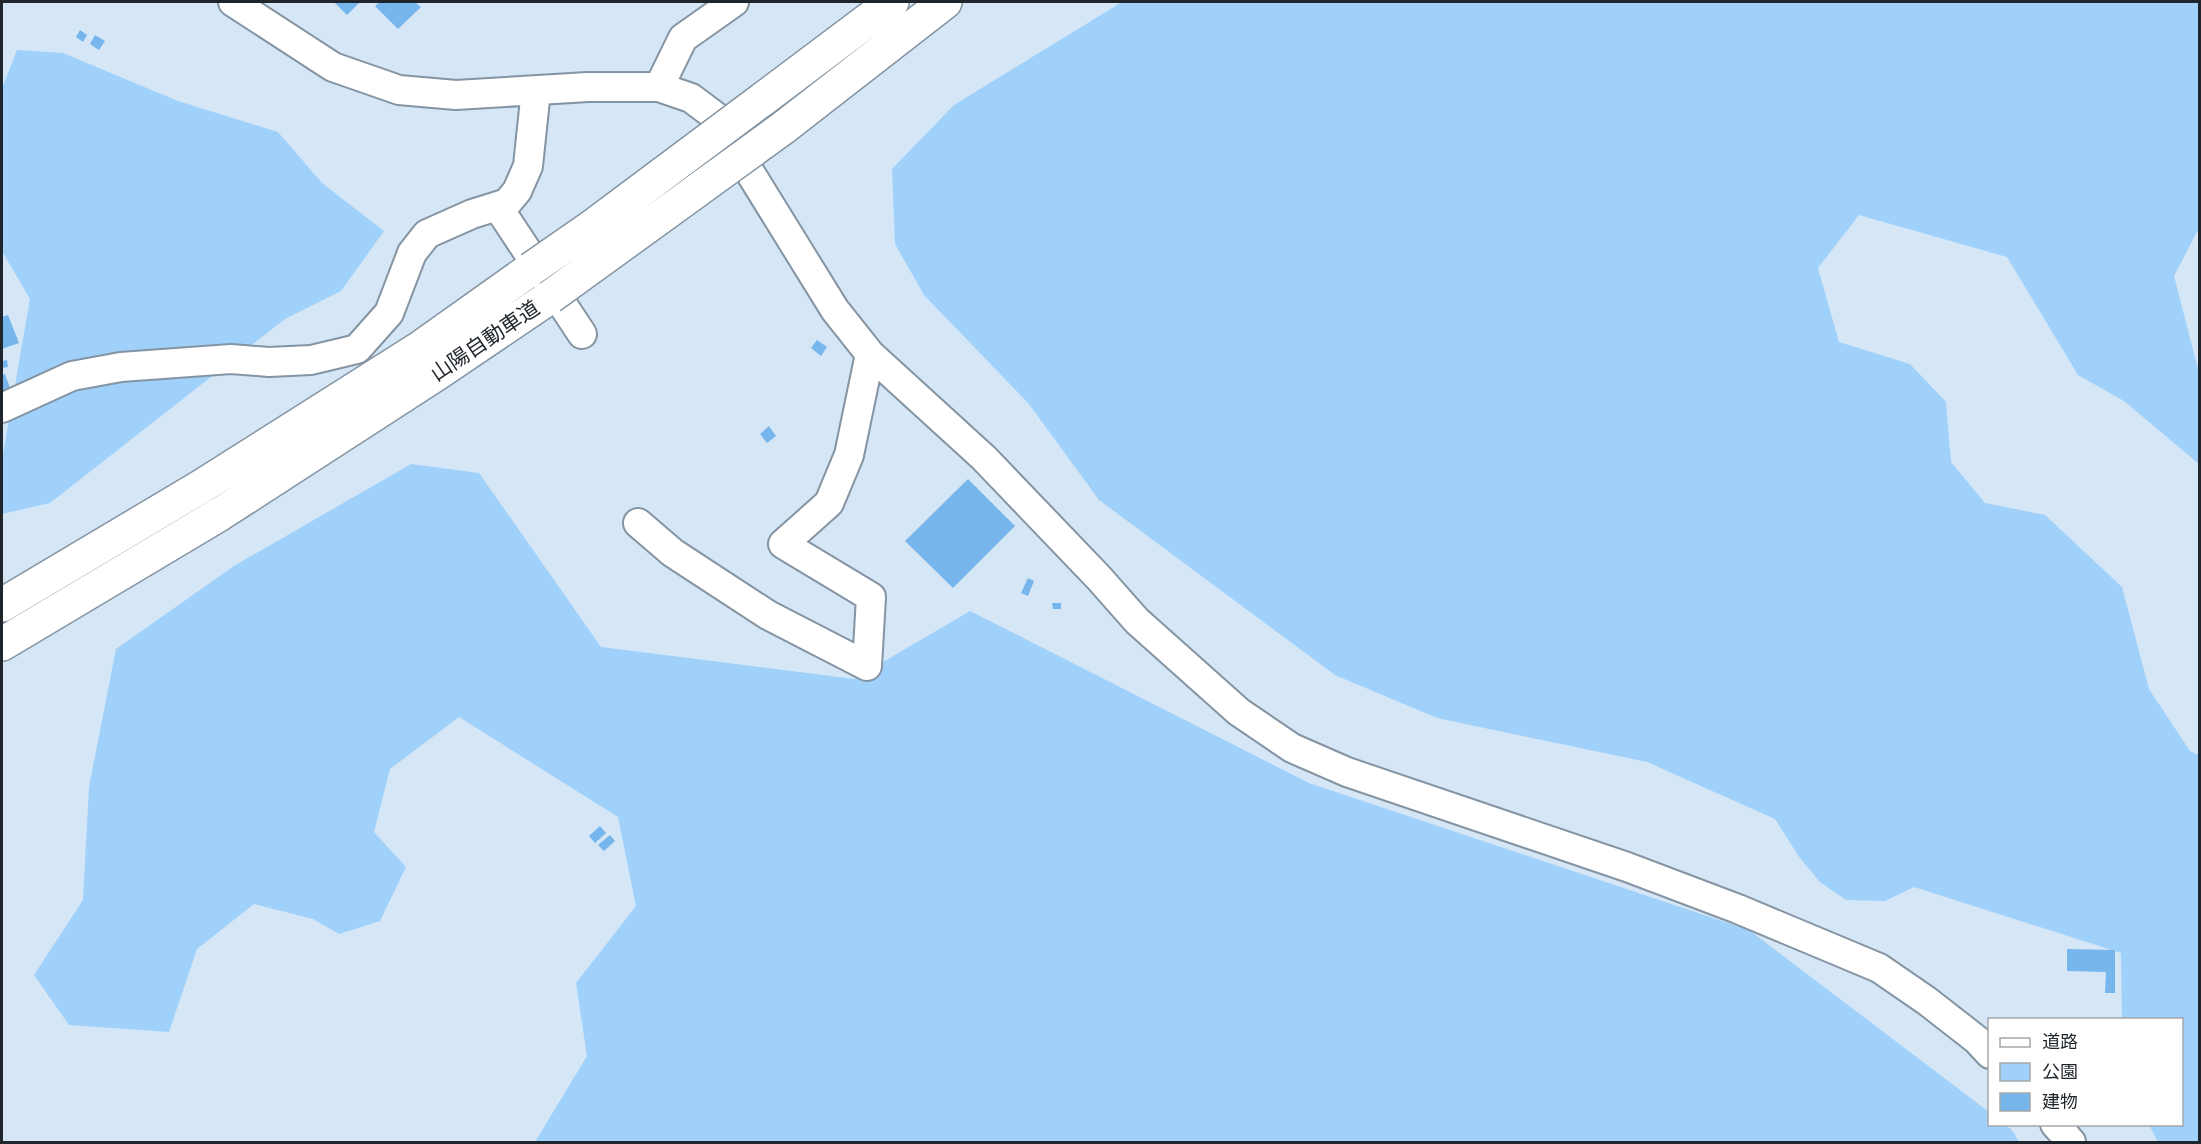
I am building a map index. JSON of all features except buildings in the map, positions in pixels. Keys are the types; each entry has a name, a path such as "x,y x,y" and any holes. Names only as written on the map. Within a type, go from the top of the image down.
{"highway":[{"name":"山陽自動車道","path":"2,605 202,486 420,348 593,226 892,2"},
{"name":"山陽自動車道","path":"2,644 220,514 438,373 550,297 783,128 945,2"}],"street":[{"path":"233,2 333,67 399,90 456,95 588,87 659,87 691,98 715,116 836,310 870,354 984,458 1137,621 1239,712 1292,748 1347,772 1649,875 1738,909 1879,968 1927,1001 1977,1040 1988,1053"},
{"path":"659,87 683,38 734,2"},
{"path":"2,408 72,376 121,367 231,359 269,362 311,360 357,349 389,313 412,253 428,234 472,214 507,203 517,191 528,166 536,90"},
{"path":"498,207 582,334"},
{"path":"638,523 673,553 768,615 867,666 871,597 783,544 829,503 849,455 870,354"},
{"path":"2056,1126 2072,1143"}],"green space":[{"path":"1122,2 2199,2 2199,228 2174,276 2199,373 2199,464 2124,401 2078,375 2007,257 1859,215 1818,268 1839,342 1910,364 1946,402 1951,462 1985,503 2045,515 2122,587 2149,689 2190,751 2199,755 2199,1142 2158,1142 2150,1126 2183,1126 2183,1018 2122,1018 2121,953 1914,887 1885,901 1846,900 1820,882 1800,858 1775,819 1647,762 1437,718 1335,675 1099,500 1029,404 924,295 895,244 892,169 954,105"},
{"path":"17,50 63,53 178,101 278,132 322,183 384,231 341,291 285,319 50,503 2,514 2,460 30,299 2,251 2,88"},
{"path":"411,464 479,473 601,647 854,679 970,611 1309,783 1749,930 1988,1111 1988,1126 2008,1127 2019,1142 535,1142 587,1056 576,983 636,906 618,817 459,717 390,769 374,832 406,867 380,921 339,934 313,919 254,904 197,949 169,1032 69,1025 34,975 83,900 89,787 116,649 234,566"}]}
